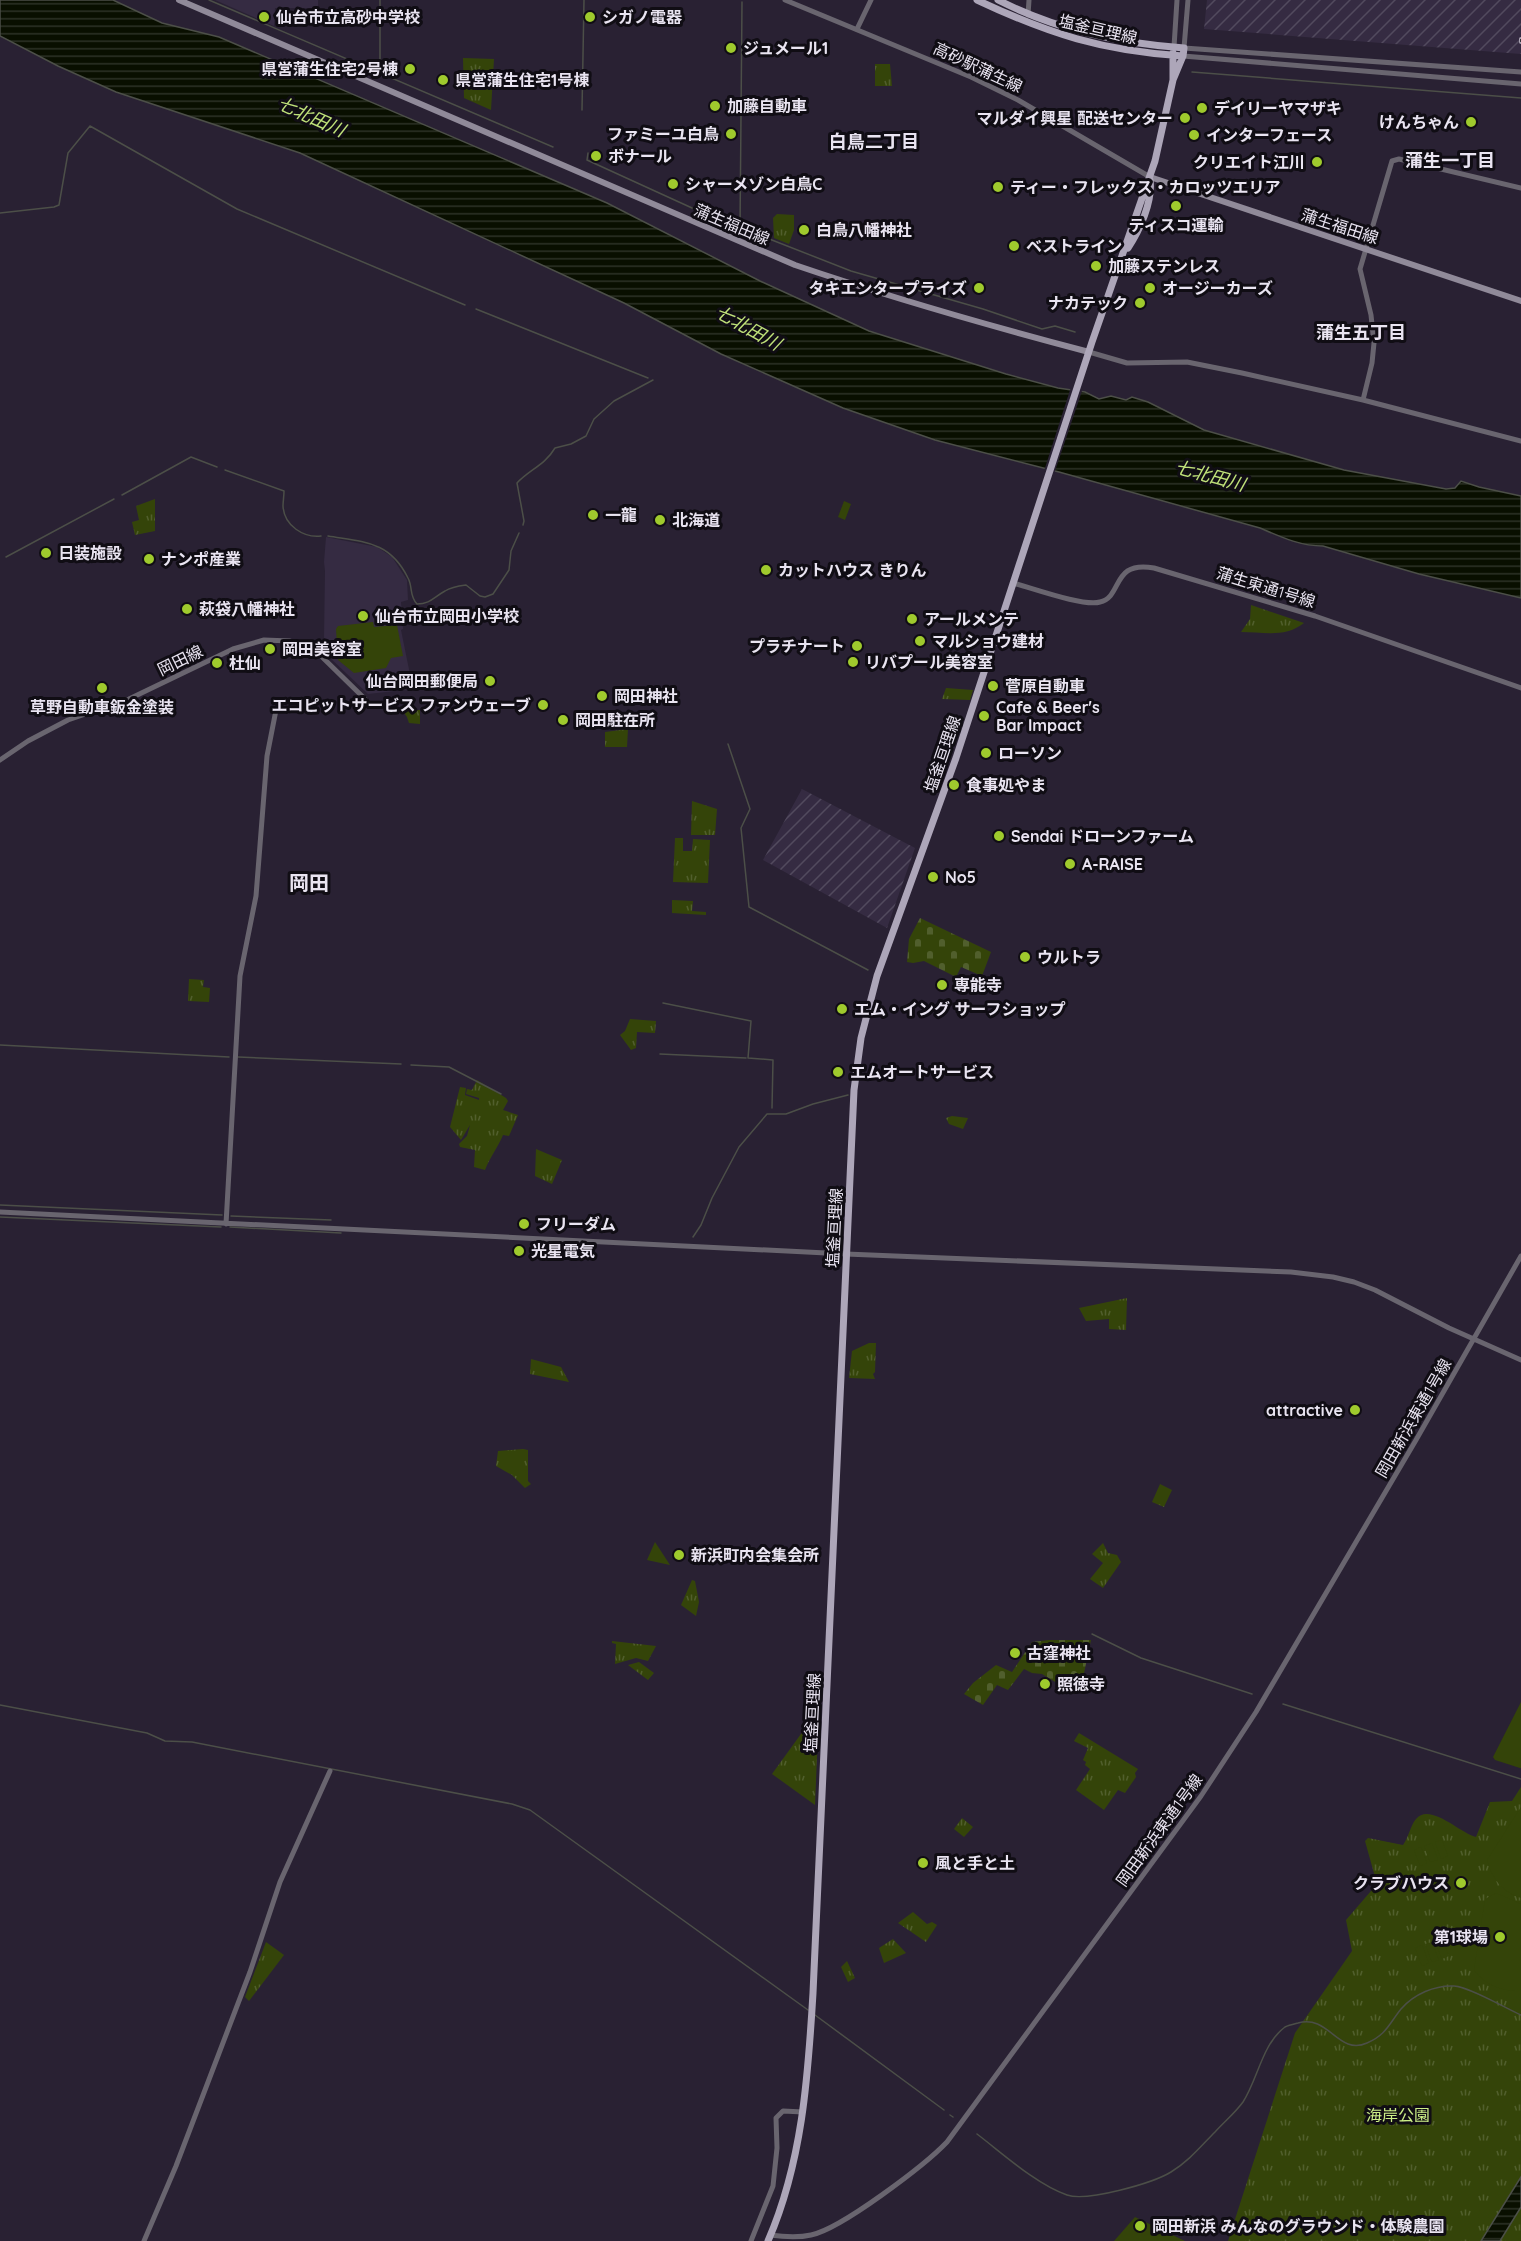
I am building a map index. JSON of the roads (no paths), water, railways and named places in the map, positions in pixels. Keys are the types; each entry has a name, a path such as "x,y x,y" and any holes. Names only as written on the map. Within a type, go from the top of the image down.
{"main road":[{"name":"蒲生福田線","path":"179,0 795,265 863,288 1088,355"},
{"name":"塩釜亘理線","path":"769,2238 792,2170 803,2112 812,2007 854,1090 861,1038 868,1004 956,758 1088,355 1150,177 1166,119 1176,66 1184,52 1113,49 1077,40 1023,22 977,0"},
{"name":"塩釜亘理線","path":"998,0 1028,15 1103,38 1173,51"},
{"path":"1173,51 1176,66"},
{"name":"蒲生福田線","path":"1150,177 1521,301"},
{"name":"塩釜亘理線","path":"1124,254 1136,236 1151,190 1150,177"},
{"path":"1131,230 1135,230 1142,218"}],"street":[{"name":"高砂駅蒲生線","path":"785,0 971,77 1018,100 1150,177"},
{"path":"857,29 871,0"},
{"path":"1028,15 1029,0"},
{"path":"1173,51 1177,0"},
{"path":"1184,52 1188,0"},
{"path":"1184,52 1521,72"},
{"path":"1184,52 1521,84"},
{"path":"1363,400 1372,363 1374,343 1371,315 1360,269 1391,164 1395,160 1464,173 1521,188"},
{"path":"1088,355 1133,363 1193,363 1363,400 1521,441"},
{"name":"蒲生東通1号線","path":"1013,584 1093,603 1102,602 1110,597 1118,580 1125,572 1144,566 1154,567 1314,616 1521,688"},
{"name":"岡田線","path":"0,760 58,724 129,699 233,649 264,640 290,641 314,651 332,664 365,699"},
{"path":"226,1224 240,976 256,896 267,756 276,710"},
{"path":"0,1212 846,1254 1230,1269 1333,1277 1375,1290 1449,1328 1521,1360"},
{"path":"1473,1339 1521,1256"},
{"name":"岡田新浜東通1号線","path":"769,2238 813,2235 825,2231 902,2179 936,2154 947,2142 1201,1796 1256,1712 1473,1339"},
{"path":"144,2241 250,1972 280,1882 330,1771"},
{"path":"751,2241 773,2187 777,2148 776,2118 783,2110 803,2112"}],"water":[{"name":"七北田川","path":"0,0 113,0 162,23 219,37 607,203 760,281 869,331 1006,374 1058,388 1085,392 1099,399 1111,396 1126,400 1132,397 1148,402 1204,430 1344,470 1446,489 1455,488 1461,481 1521,496 1521,598 1419,574 1323,546 1298,543 1260,528 935,440 843,408 721,354 624,303 300,153 116,92 58,66 0,36"},
{"path":"1521,2177 1521,2207 1500,2241 1481,2241"}],"waterway":[{"path":"209,0 553,147"},
{"path":"380,0 380,71"},
{"path":"582,110 584,0"},
{"path":"740,228 742,2"},
{"path":"1192,72 1521,98"},
{"path":"0,213 59,205 68,153 90,126 237,209 465,305"},
{"path":"588,153 587,160 703,213 851,271 983,309 1042,329 1055,326 1075,332"},
{"path":"476,309 648,378"},
{"path":"523,525 517,483 547,459 555,448 571,444 586,436 594,419 614,401 653,380"},
{"path":"122,495 191,457 217,467"},
{"path":"225,470 284,491 284,513 291,525 302,533 321,536"},
{"path":"6,557 114,499"},
{"path":"328,536 364,542 384,550 401,566 408,578 413,598 417,604 421,604 463,585 480,596 493,594 509,570 511,551 519,533"},
{"path":"728,744 750,809 741,828 749,907 868,970"},
{"path":"663,1003 751,1021 748,1058 773,1060 772,1108"},
{"path":"0,1045 229,1057"},
{"path":"660,1054 746,1058"},
{"path":"238,1057 401,1064"},
{"path":"411,1065 449,1067 501,1094"},
{"path":"693,1237 739,1147 767,1114 786,1114 848,1095"},
{"path":"0,1205 222,1215"},
{"path":"231,1216 331,1220"},
{"path":"0,1217 221,1227"},
{"path":"230,1227 341,1233"},
{"path":"1092,1634 1141,1658 1252,1694"},
{"path":"1283,1704 1521,1779"},
{"path":"0,1705 147,1733 165,1741 192,1742 512,1804 530,1810 808,2010"},
{"path":"977,2134 1032,2176 1056,2190 1076,2196 1104,2194 1135,2186 1171,2172 1194,2153 1243,2102 1271,2043 1287,2026 1309,2022 1318,2024 1348,2044 1357,2046 1383,2033 1401,2009 1412,1999 1432,1989 1447,1986 1469,1990 1521,2015"},
{"path":"815,2015 944,2110"}],"place":[{"name":"仙台市立高砂中学校","path":"264,17"},
{"name":"シガノ電器","path":"590,17"},
{"name":"ジュメール1","path":"731,48"},
{"name":"県営蒲生住宅2号棟","path":"410,69"},
{"name":"県営蒲生住宅1号棟","path":"443,80"},
{"name":"加藤自動車","path":"715,106"},
{"name":"デイリーヤマザキ","path":"1202,108"},
{"name":"マルダイ興星 配送センター","path":"1185,118"},
{"name":"けんちゃん","path":"1471,122"},
{"name":"ファミーユ白鳥","path":"731,134"},
{"name":"インターフェース","path":"1194,135"},
{"name":"ボナール","path":"596,156"},
{"name":"クリエイト江川","path":"1317,162"},
{"name":"シャーメゾン白鳥C","path":"673,184"},
{"name":"ティー・フレックス・カロッツエリア","path":"998,187"},
{"name":"ティスコ運輸","path":"1176,206"},
{"name":"白鳥八幡神社","path":"804,230"},
{"name":"ベストライン","path":"1014,246"},
{"name":"加藤ステンレス","path":"1096,266"},
{"name":"タキエンタープライズ","path":"979,288"},
{"name":"オージーカーズ","path":"1150,288"},
{"name":"ナカテック","path":"1140,303"},
{"name":"一龍","path":"593,515"},
{"name":"北海道","path":"660,520"},
{"name":"日装施設","path":"46,553"},
{"name":"ナンポ産業","path":"149,559"},
{"name":"カットハウス きりん","path":"766,570"},
{"name":"萩袋八幡神社","path":"187,609"},
{"name":"仙台市立岡田小学校","path":"363,616"},
{"name":"アールメンテ","path":"912,619"},
{"name":"マルショウ建材","path":"920,641"},
{"name":"プラチナート","path":"857,646"},
{"name":"岡田美容室","path":"270,649"},
{"name":"リバプール美容室","path":"853,662"},
{"name":"杜仙","path":"217,663"},
{"name":"仙台岡田郵便局","path":"490,681"},
{"name":"菅原自動車","path":"993,686"},
{"name":"草野自動車鈑金塗装","path":"102,688"},
{"name":"岡田神社","path":"602,696"},
{"name":"エコピットサービス ファンウェーブ","path":"543,705"},
{"name":"Cafe & Beer's Bar Impact","path":"984,716"},
{"name":"岡田駐在所","path":"563,720"},
{"name":"ローソン","path":"986,753"},
{"name":"食事処やま","path":"954,785"},
{"name":"Sendai ドローンファーム","path":"999,836"},
{"name":"A-RAISE","path":"1070,864"},
{"name":"No5","path":"933,877"},
{"name":"ウルトラ","path":"1025,957"},
{"name":"専能寺","path":"942,985"},
{"name":"エム・イング サーフショップ","path":"842,1009"},
{"name":"エムオートサービス","path":"838,1072"},
{"name":"フリーダム","path":"524,1224"},
{"name":"光星電気","path":"519,1251"},
{"name":"attractive","path":"1355,1410"},
{"name":"新浜町内会集会所","path":"679,1555"},
{"name":"古窪神社","path":"1015,1653"},
{"name":"照徳寺","path":"1045,1684"},
{"name":"風と手と土","path":"923,1863"},
{"name":"クラブハウス","path":"1461,1883"},
{"name":"第1球場","path":"1500,1937"},
{"name":"岡田新浜 みんなのグラウンド・体験農園","path":"1140,2226"}],"district":[{"name":"白鳥二丁目","path":"874,142"},
{"name":"蒲生一丁目","path":"1450,161"},
{"name":"蒲生五丁目","path":"1361,333"},
{"name":"岡田","path":"309,883"}],"park label":[{"name":"海岸公園","path":"1398,2115"}]}
